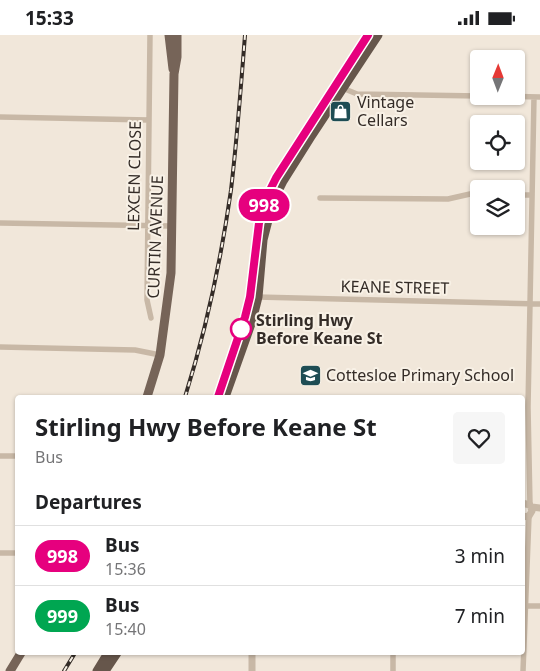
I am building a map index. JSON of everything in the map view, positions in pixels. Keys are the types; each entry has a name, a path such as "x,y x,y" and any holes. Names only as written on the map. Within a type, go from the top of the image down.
{"highway":[{"path":"226,395 252,321 263,240 273,201 368,35"},
{"path":"339,86 378,35"},
{"path":"219,395 245,317 254,297"},
{"path":"96,671 107,655"},
{"path":"105,671 116,655"}],"main road":[{"name":"CURTIN AVENUE","path":"169,35 170,57 174,74"},
{"name":"CURTIN AVENUE","path":"148,395 160,355 171,273 174,74 177,57 177,35"},
{"path":"11,670 20,655"}],"street":[{"name":"LEXCEN CLOSE","path":"150,35 147,300 151,317"},
{"path":"339,86 357,94 470,96"},
{"path":"525,586 529,488 526,402 537,97"},
{"path":"0,117 149,120"},
{"path":"320,198 448,199 470,194"},
{"path":"525,195 532,195"},
{"path":"0,223 172,225"},
{"name":"KEANE STREET","path":"254,297 540,304"},
{"path":"0,347 135,350 160,355"},
{"path":"0,456 15,456"},
{"path":"527,510 540,510"},
{"path":"0,553 15,553"},
{"path":"525,606 540,606"},
{"path":"252,655 252,671"},
{"path":"393,655 393,671"},
{"path":"524,655 524,671"}],"railway":[{"path":"186,395 206,321 218,269 227,216 235,152 245,35"},
{"path":"64,671 74,655"}],"bus line":[{"name":"998","path":"219,395 250,297 256,240 263,206 276,178 368,35"}],"place":[{"name":"Vintage Cellars","path":"341,111"},
{"name":"Stirling Hwy Before Keane St","path":"241,329"},
{"name":"Cottesloe Primary School","path":"310,375"}]}
